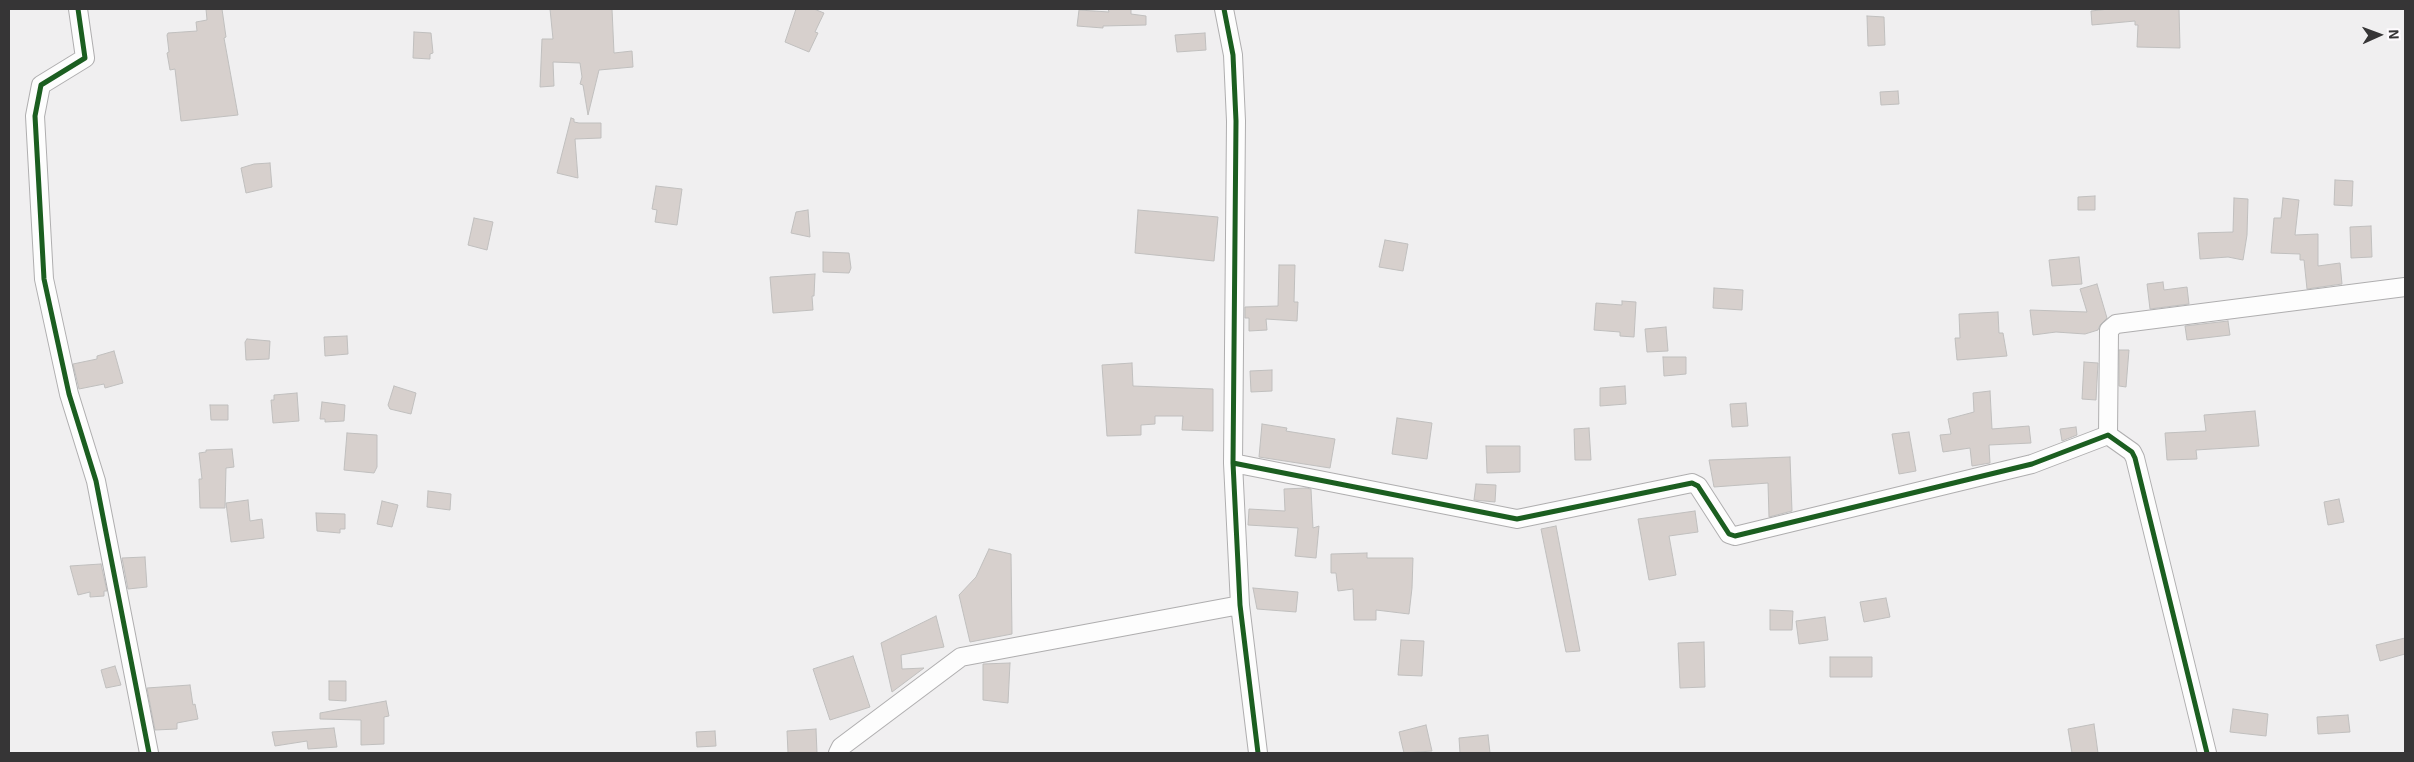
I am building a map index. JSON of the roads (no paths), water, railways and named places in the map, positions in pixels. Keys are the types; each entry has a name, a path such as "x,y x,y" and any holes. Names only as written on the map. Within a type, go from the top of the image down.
{"street":[{"path":"78,9 85,58 41,85 35,116 44,279 69,394 96,481 149,753"},
{"path":"1224,9 1233,54 1236,121 1233,463 1240,605 1258,753"},
{"path":"2108,435 2109,330 2116,324 2405,287"},
{"path":"1233,463 1517,519 1692,483 1698,486 1729,534 1735,536 2032,464 2108,435"},
{"path":"2108,435 2132,452 2135,458 2207,753"},
{"path":"838,753 841,747 961,657 1240,605"}]}
